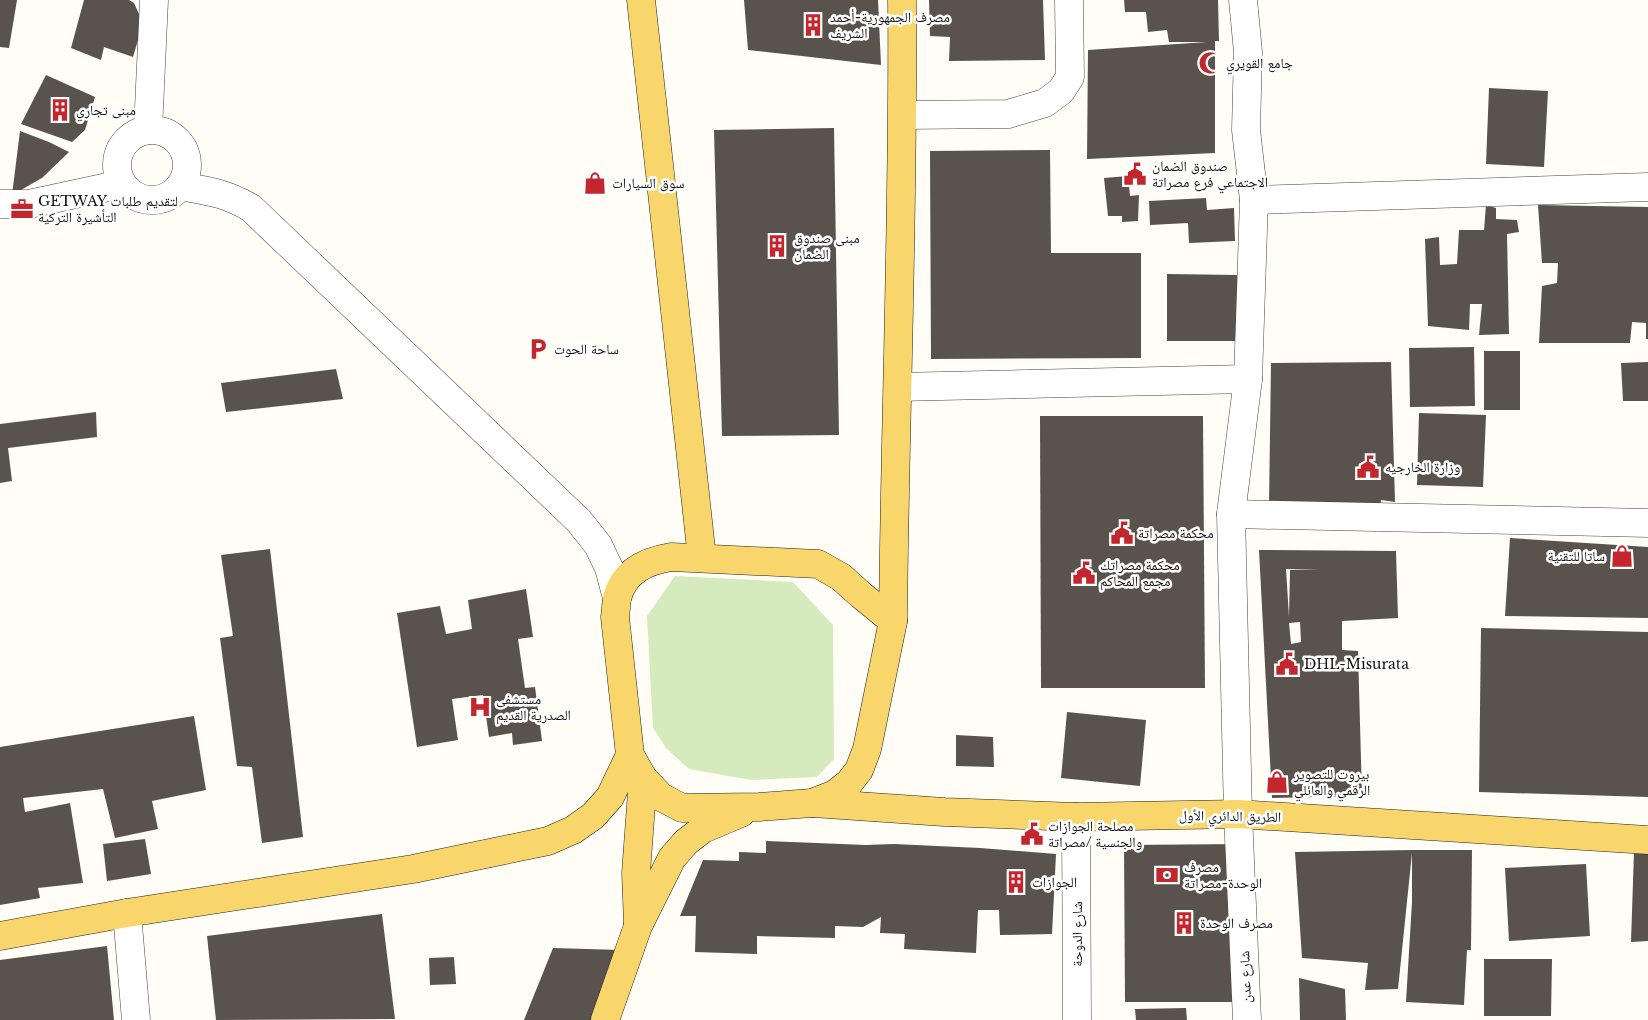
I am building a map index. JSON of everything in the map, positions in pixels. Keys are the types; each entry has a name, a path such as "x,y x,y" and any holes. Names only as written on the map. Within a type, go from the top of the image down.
{"main road":[{"path":"641,0 702,558"},
{"path":"636,767 661,797 682,808 760,807 812,803 835,794 849,783 859,770 867,749 894,621 894,501 903,116 902,0"},
{"path":"638,926 636,767 615,618 617,598 624,583 636,569 652,560 671,557 818,564 842,577 894,621"},
{"path":"0,936 126,913 413,869 548,841 572,830 592,816 636,767"},
{"name":"الطريق الدائري الأول","path":"812,803 944,812 1076,817 1238,814 1648,840"},
{"path":"605,1020 638,926 672,858 686,842 703,829 727,818 760,807"}],"street":[{"path":"148,130 154,0"},
{"path":"903,116 1008,114 1044,103 1061,91 1070,77 1069,0"},
{"name":"شارع عدن","path":"1243,0 1248,52 1246,130 1254,200 1248,379 1231,514 1238,814 1247,1020"},
{"path":"148,130 160,131 171,135 185,153 186,170 180,186 172,195 162,200 150,201 138,198 122,184 117,172 117,160 120,149 127,140 137,133 148,130"},
{"path":"0,204 29,204 122,184"},
{"path":"180,186 222,193 237,199 251,208 580,521 598,545 609,568 617,598"},
{"path":"1254,200 1648,187"},
{"path":"898,387 1248,379"},
{"path":"1231,514 1648,524"},
{"name":"شارع الدوحة","path":"1076,817 1077,1020"},
{"path":"126,913 136,1020"}],"green space":[{"path":"675,576 793,582 833,625 834,759 817,777 751,780 689,769 666,748 653,728 647,616"}],"building":[{"path":"0,0 17,0 9,48 0,47"},
{"path":"84,0 129,0 134,3 139,14 141,30 133,57 104,47 101,60 71,48"},
{"name":"مصرف الجمهورية-أحمد الشريف","path":"744,0 878,0 881,65 748,50"},
{"path":"929,0 1043,0 1045,60 949,61 950,37 930,36"},
{"path":"1124,0 1218,0 1219,41 1215,41 1215,153 1087,159 1088,50 1207,42 1169,42 1167,30 1148,32 1146,12 1125,12"},
{"name":"مبنى تجاري","path":"46,75 95,97 85,130 72,142 21,124"},
{"path":"1489,88 1548,91 1544,167 1486,164"},
{"name":"مبنى صندوق الضمان","path":"834,128 839,435 722,436 714,130"},
{"name":"مبنى تجاري","path":"20,131 69,152 42,178 12,195"},
{"path":"1050,150 1051,253 1141,253 1141,358 931,359 930,151"},
{"path":"1128,176 1130,196 1139,195 1138,221 1122,222 1122,216 1108,216 1104,178"},
{"path":"1206,198 1207,210 1234,208 1235,241 1189,243 1188,223 1150,225 1149,201"},
{"path":"1486,205 1496,208 1496,219 1517,220 1519,232 1507,234 1509,334 1479,335 1482,304 1470,304 1469,330 1428,326 1425,239 1439,237 1440,265 1457,264 1459,230 1484,230"},
{"path":"1538,205 1648,207 1648,339 1646,339 1646,323 1632,322 1630,343 1539,343 1542,286 1557,283 1558,263 1542,263"},
{"path":"1167,274 1238,275 1238,341 1167,341"},
{"path":"1474,347 1475,406 1410,407 1409,348"},
{"path":"1484,351 1520,351 1520,410 1484,410"},
{"path":"1391,362 1395,502 1381,500 1380,507 1269,505 1271,363"},
{"path":"1648,362 1648,401 1623,401 1621,363"},
{"path":"336,369 343,399 226,412 221,383"},
{"path":"96,412 97,437 8,448 12,481 0,483 0,424"},
{"path":"1419,413 1486,415 1483,487 1417,485"},
{"name":"محكمة مصراتة","path":"1040,416 1203,416 1205,688 1041,688"},
{"path":"1510,538 1648,547 1648,618 1505,616"},
{"path":"270,549 303,837 262,843 252,767 237,766 220,638 233,636 221,555"},
{"path":"1259,550 1396,551 1398,618 1342,621 1342,650 1358,651 1362,796 1272,798","holes":["1286,569 1319,570 1290,570 1289,617","1300,622 1301,642 1291,644 1289,623"]},
{"path":"526,589 533,637 518,639 525,688 535,687 542,741 513,745 512,733 489,737 483,695 452,699 458,740 417,747 397,613 440,606 446,634 472,629 468,600"},
{"path":"1481,628 1648,632 1648,797 1479,792"},
{"path":"1067,712 1146,720 1140,786 1061,778"},
{"path":"194,716 206,790 152,801 158,829 115,838 103,789 23,798 25,812 70,803 83,883 38,888 40,898 0,905 0,747"},
{"path":"956,735 993,737 994,767 956,766"},
{"path":"145,839 151,874 107,881 103,844"},
{"path":"766,841 866,845 894,844 1056,854 1052,934 1000,935 999,910 978,910 976,953 904,949 905,934 880,933 881,917 863,927 835,926 835,938 757,936 757,954 695,952 696,916 680,916 703,860 739,861 739,852 766,853"},
{"name":"مصرف الوحدة","path":"1243,844 1244,1002 1125,1002 1124,845"},
{"path":"1472,850 1471,950 1467,950 1464,1005 1406,1002 1412,902 1412,853 1398,989 1365,990 1368,963 1302,958 1295,852"},
{"path":"1634,852 1648,852 1648,941 1631,942"},
{"path":"1586,864 1590,936 1509,941 1505,868"},
{"path":"382,914 395,1019 216,1020 207,936"},
{"path":"107,946 114,1020 0,1020 0,960"},
{"path":"553,948 621,950 593,1020 524,1020"},
{"path":"454,957 456,984 430,985 429,958"},
{"path":"1484,959 1552,959 1551,1016 1484,1016"},
{"path":"1299,978 1345,989 1346,1020 1300,1020"},
{"path":"1186,1008 1187,1020 1136,1020 1135,1009"}],"place":[{"name":"مصرف الجمهورية-أحمد الشريف","path":"813,25"},
{"name":"جامع القويري","path":"1210,63"},
{"name":"مبنى تجاري","path":"60,110"},
{"name":"صندوق الضمان الاجتماعي فرع مصراتة","path":"1135,174"},
{"name":"سوق السيارات","path":"595,183"},
{"name":"GETWAY لتقديم طلبات التأشيرة التركية","path":"22,209"},
{"name":"مبنى صندوق الضمان","path":"777,246"},
{"name":"ساحة الحوت","path":"538,349"},
{"name":"وزارة الخارجيه","path":"1368,467"},
{"name":"محكمة مصراتة","path":"1122,533"},
{"name":"ساتا للتقنية","path":"1622,556"},
{"name":"محكمة مصراتك مجمع المحاكم","path":"1084,573"},
{"name":"DHL-Misurata","path":"1287,664"},
{"name":"مستشفى الصدرية القديم","path":"480,707"},
{"name":"بيروت للتصوير الرقمي والعائلي","path":"1277,782"},
{"name":"مصلحة الجوازات والجنسية /مصراتة","path":"1032,834"},
{"name":"مصرف الوحدة-مصراتة","path":"1167,875"},
{"name":"الجوازات","path":"1016,882"},
{"name":"مصرف الوحدة","path":"1184,923"}]}
